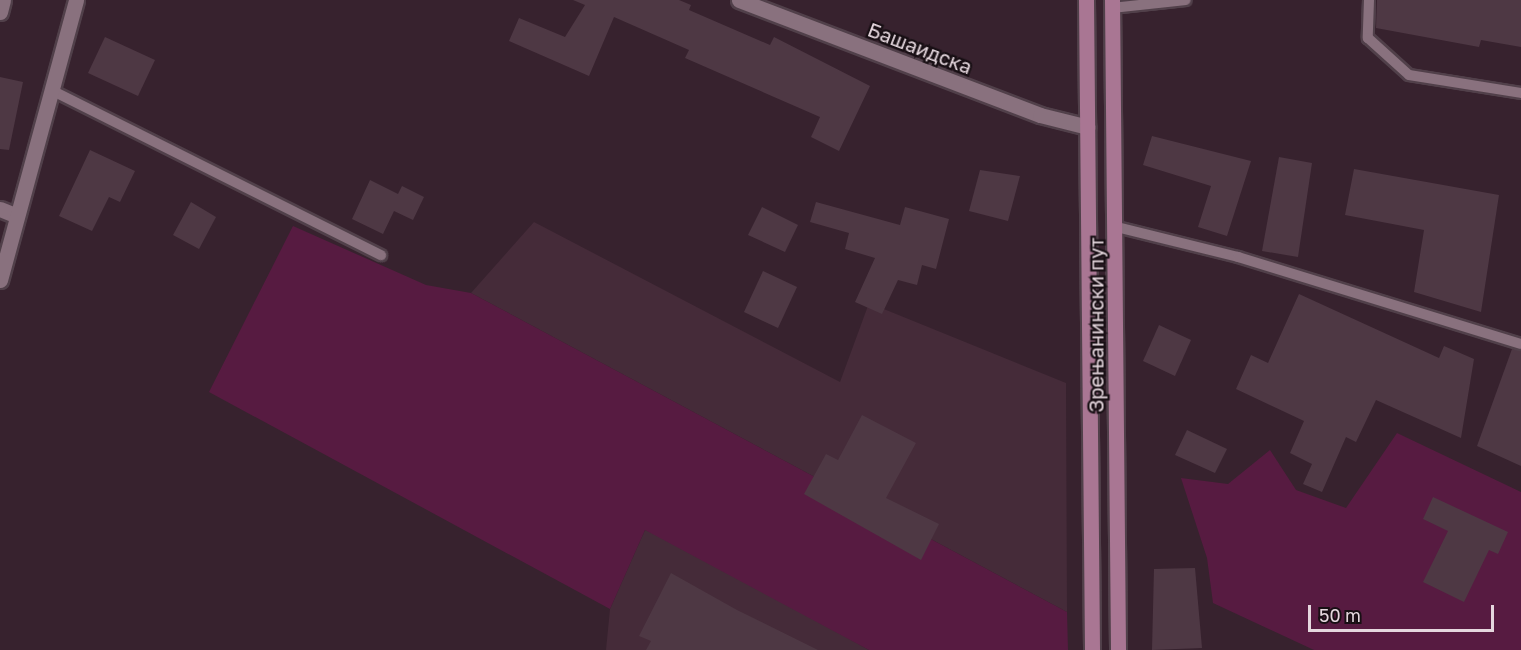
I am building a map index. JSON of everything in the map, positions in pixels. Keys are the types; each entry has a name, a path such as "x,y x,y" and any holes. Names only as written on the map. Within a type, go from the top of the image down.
{"main road":[{"name":"Зрењанински пут","path":"1086,0 1092,650"},
{"name":"Зрењанински пут","path":"1112,4 1117,227 1118,650"}],"street":[{"path":"0,12 3,0"},
{"path":"0,280 5,239 17,216 76,0"},
{"name":"Башаидска","path":"739,0 1040,116 1088,127"},
{"path":"0,209 17,216"}],"lane":[{"path":"1112,4 1186,0"},
{"path":"1369,0 1368,38 1389,63 1409,75 1521,93"},
{"path":"53,91 381,255"},
{"path":"1117,227 1238,257 1521,344"}],"shaded area":[{"path":"534,222 840,382 869,303 1066,383 1067,612 471,293"},
{"path":"293,226 426,285 471,293 1067,612 1068,650 869,650 645,530 610,609 209,392"},
{"path":"1397,433 1521,492 1521,650 1314,650 1213,603 1207,558 1181,478 1228,484 1270,450 1296,490 1346,508"},
{"path":"645,530 681,545 869,650 606,650 610,609"}],"building":[{"path":"573,0 679,0 691,5 689,10 770,45 774,37 870,86 839,151 811,137 820,117 685,58 689,50 614,17 589,76 509,41 519,18 565,37 585,5"},
{"path":"1377,0 1521,0 1521,47 1481,40 1479,47 1376,28"},
{"path":"105,37 155,60 138,96 88,73"},
{"path":"0,77 23,82 9,150 0,149"},
{"path":"1152,136 1251,161 1227,236 1198,227 1211,186 1143,165"},
{"path":"90,150 135,171 120,202 109,197 92,231 59,216"},
{"path":"1279,157 1312,163 1298,257 1262,251"},
{"path":"1354,169 1499,195 1481,312 1414,292 1424,230 1345,215"},
{"path":"980,170 1020,176 1008,221 969,211"},
{"path":"370,180 398,194 402,186 424,197 413,220 394,211 383,234 352,219"},
{"path":"191,202 216,217 199,249 173,235"},
{"path":"816,202 900,225 905,207 949,219 936,269 922,265 917,285 898,280 882,314 855,302 875,258 845,249 849,233 810,222"},
{"path":"762,207 798,225 785,252 748,235"},
{"path":"763,271 797,287 778,328 744,312"},
{"path":"1299,294 1439,358 1444,346 1474,359 1461,438 1376,400 1356,442 1346,437 1322,492 1303,484 1312,464 1290,453 1304,421 1236,389 1251,355 1268,363"},
{"path":"1159,325 1191,340 1175,376 1143,361"},
{"path":"1512,349 1521,351 1521,466 1477,446"},
{"path":"862,415 916,443 886,498 939,524 921,560 804,494 826,454 838,460"},
{"path":"1187,430 1227,449 1215,473 1175,455"},
{"path":"1433,497 1508,532 1498,554 1489,550 1464,602 1423,582 1448,531 1423,519"},
{"path":"1195,568 1202,648 1152,650 1154,569"},
{"path":"671,573 737,610 818,650 646,650 651,641 639,636"}]}
